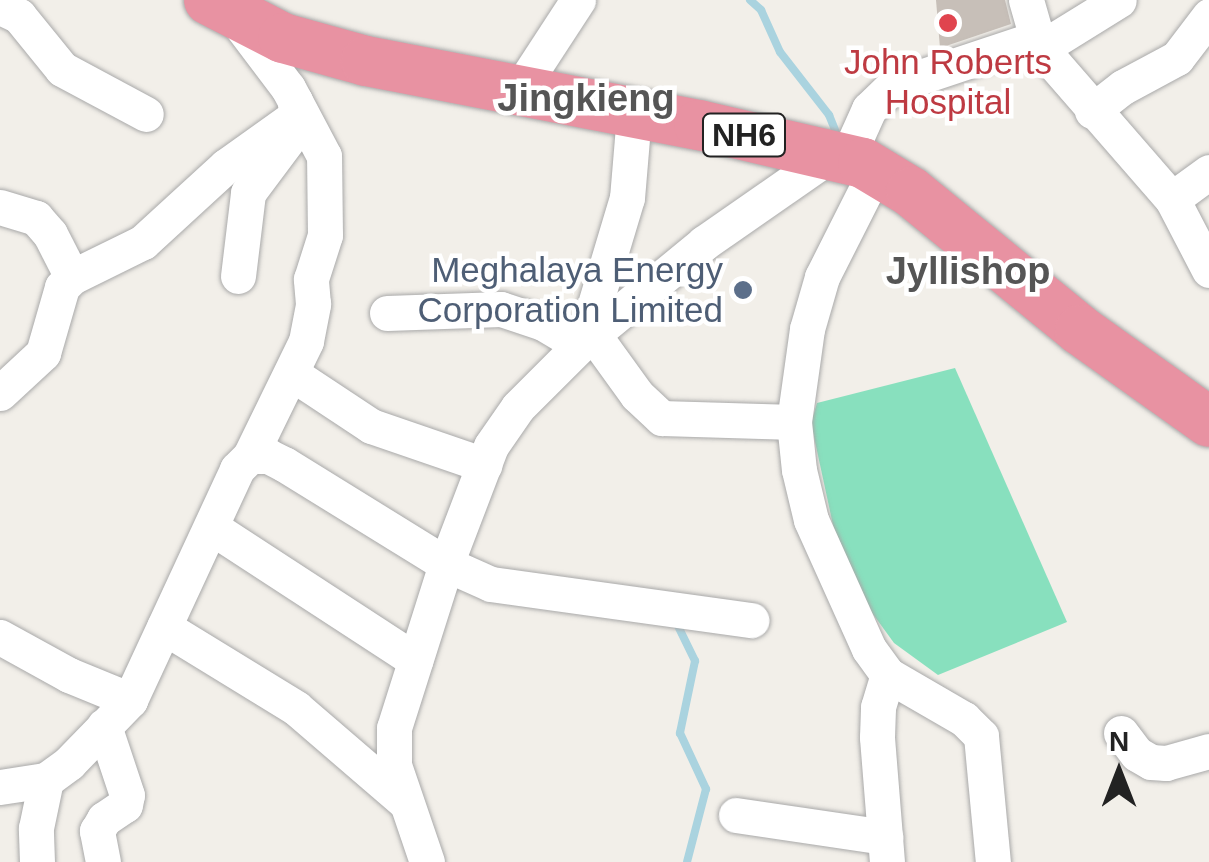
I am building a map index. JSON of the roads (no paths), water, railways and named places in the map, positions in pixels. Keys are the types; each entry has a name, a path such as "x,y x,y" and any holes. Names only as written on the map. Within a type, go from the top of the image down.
{"highway":[{"name":"NH6","path":"221,7 320,49 852,161 968,236 1080,330 1209,422"}],"street":[{"path":"518,92 578,0"},
{"path":"1026,0 1040,42 1092,111 1172,199 1209,270"},
{"path":"993,862 981,736 964,719 888,675 847,604 811,520 794,422 798,373 869,109 892,86 1040,42 1118,0"},
{"path":"0,7 19,16 62,69 146,114"},
{"path":"0,787 46,780 130,700 237,469 250,456 291,373 311,322 310,278 325,235 324,156 300,109 221,7"},
{"path":"1092,111 1123,87 1177,58 1209,16"},
{"path":"238,276 248,193 300,109"},
{"path":"0,394 43,353 62,288 72,277 143,242 226,166 287,126 300,109"},
{"path":"586,340 627,198 634,114"},
{"path":"427,862 420,833 404,801 392,748 414,660 446,564 502,428 518,406 586,340 704,243 852,161"},
{"path":"1172,199 1209,172"},
{"path":"0,208 36,218 50,234 72,277"},
{"path":"387,313 502,308 586,340 662,418 794,422"},
{"path":"291,373 371,426 484,464"},
{"path":"250,456 268,456 284,464 446,564 491,584 752,620"},
{"path":"210,528 414,660"},
{"path":"164,627 296,708 338,740 404,801"},
{"path":"0,637 68,675 130,700"},
{"path":"736,815 886,850 877,722 888,675"},
{"path":"104,726 127,794 125,805 104,819 96,830 104,862"},
{"path":"1120,733 1137,754 1152,762 1166,763 1209,752"},
{"path":"37,862 36,828 46,780"}],"waterway":[{"path":"750,0 761,10 780,52 829,115 835,130"},
{"path":"678,626 695,661 680,733 706,789 687,862"}],"place":[{"name":"John Roberts Hospital","path":"948,23"},
{"name":"Meghalaya Energy Corporation Limited","path":"743,290"}],"district":[{"name":"Jingkieng","path":"586,99"},
{"name":"Jyllishop","path":"968,272"}]}
